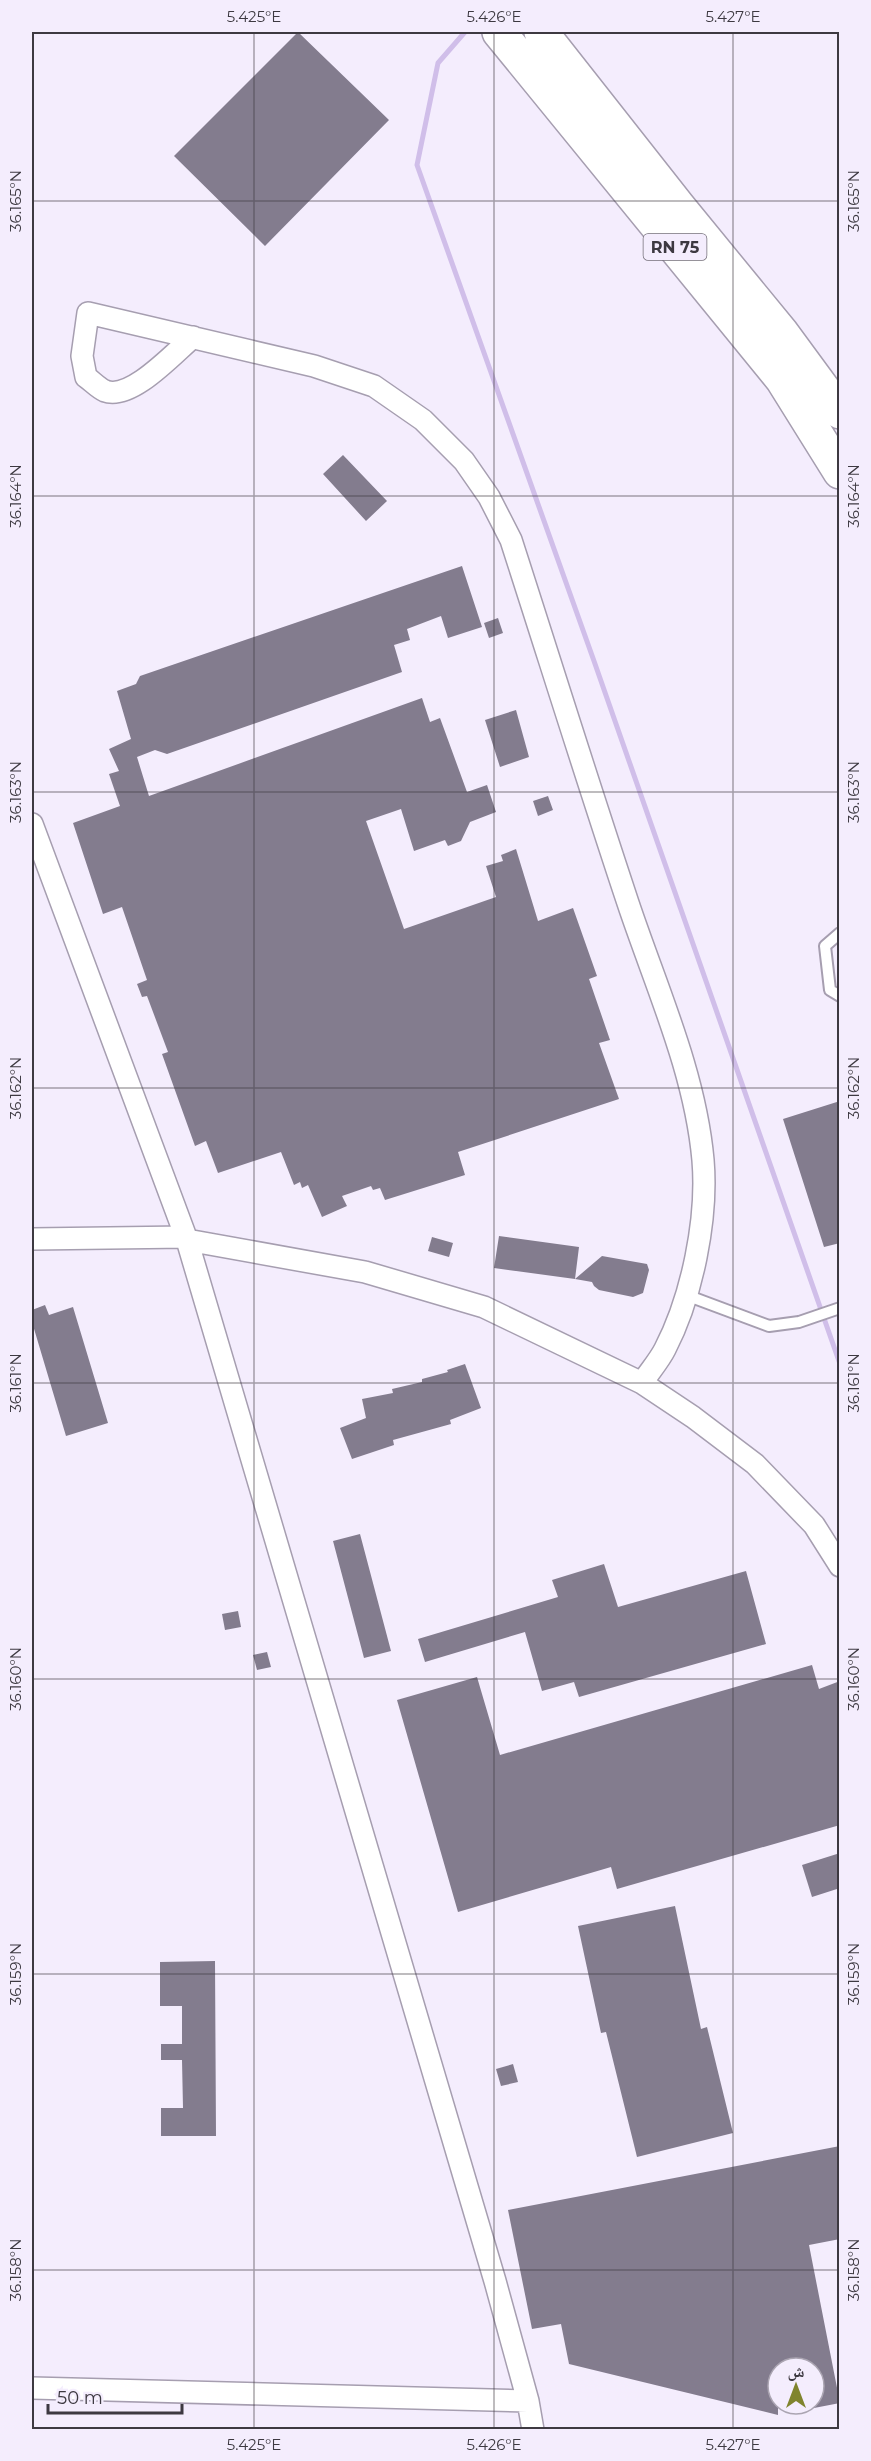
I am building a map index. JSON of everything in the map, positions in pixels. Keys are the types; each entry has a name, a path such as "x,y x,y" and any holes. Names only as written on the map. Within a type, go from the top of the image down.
{"highway":[{"name":"RN 75","path":"499,32 782,379 840,472"},
{"name":"RN 75","path":"541,32 678,206 782,333 840,412"}],"street":[{"path":"193,337 152,373 127,391 106,392 86,377 82,356 88,313 193,337 314,366 374,386 423,420 464,461 489,497 511,540 628,904 674,1032 696,1108 703,1161 703,1208 695,1258 686,1295 664,1350 642,1383"},
{"path":"32,824 187,1238 491,2269 528,2401 533,2430"},
{"path":"32,1239 187,1238 365,1272 484,1307 642,1383 693,1417 755,1464 814,1525 840,1566"},
{"path":"32,2388 528,2401"}],"lane":[{"path":"840,933 825,946 830,990 840,996"},
{"path":"686,1295 769,1326 799,1322 840,1308"}],"building":[{"path":"298,32 389,120 265,246 174,156"},
{"path":"343,455 387,501 366,521 323,474"},
{"path":"462,566 482,627 448,638 441,616 407,629 410,640 394,645 402,672 167,754 155,750 137,757 149,796 422,698 430,722 440,718 467,792 487,785 496,812 470,822 461,841 448,846 445,840 414,851 401,809 366,821 404,929 496,897 486,866 503,861 501,855 516,849 538,921 573,908 597,976 589,979 610,1040 599,1043 619,1099 458,1152 465,1175 385,1200 380,1188 373,1190 371,1186 342,1196 347,1206 322,1217 308,1185 302,1188 300,1182 294,1185 281,1152 218,1173 206,1141 195,1146 162,1054 168,1052 147,996 142,997 137,984 147,980 122,907 103,914 73,823 120,806 109,774 119,771 109,749 131,739 117,691 136,684 140,676"},
{"path":"498,618 503,633 489,638 484,623"},
{"path":"516,710 529,757 500,767 485,720"},
{"path":"548,796 553,810 538,816 533,801"},
{"path":"840,1101 840,1243 824,1247 783,1119"},
{"path":"499,1236 579,1247 575,1279 494,1268"},
{"path":"432,1237 453,1243 449,1257 428,1251"},
{"path":"602,1256 647,1264 649,1270 643,1293 633,1297 599,1290 592,1282 575,1279"},
{"path":"45,1305 49,1315 73,1307 108,1423 66,1436 32,1322 32,1310"},
{"path":"465,1364 481,1408 450,1420 451,1424 393,1440 394,1445 352,1459 340,1428 366,1418 362,1399 393,1393 392,1389 422,1382 422,1379 448,1372 447,1370"},
{"path":"360,1534 391,1651 364,1658 333,1541"},
{"path":"604,1564 618,1607 746,1571 766,1644 579,1697 574,1682 542,1691 525,1632 425,1662 418,1639 558,1597 552,1580"},
{"path":"238,1611 241,1627 225,1630 222,1614"},
{"path":"267,1652 271,1667 257,1670 253,1655"},
{"path":"812,1665 819,1689 840,1681 840,1825 617,1889 611,1867 458,1912 397,1700 477,1677 500,1755"},
{"path":"840,1853 840,1888 812,1897 802,1865"},
{"path":"675,1906 701,2029 707,2027 733,2133 637,2157 606,2032 601,2033 578,1926"},
{"path":"215,1961 216,2136 161,2136 161,2108 183,2108 182,2060 161,2060 161,2044 182,2044 182,2006 160,2006 160,1962"},
{"path":"513,2064 518,2082 501,2086 496,2069"},
{"path":"840,2146 840,2239 809,2245 840,2403 826,2406 826,2356 766,2356 766,2412 569,2364 561,2324 532,2329 508,2210"}],"waterway":[{"path":"465,32 438,63 417,165 594,661 840,1364"}]}
